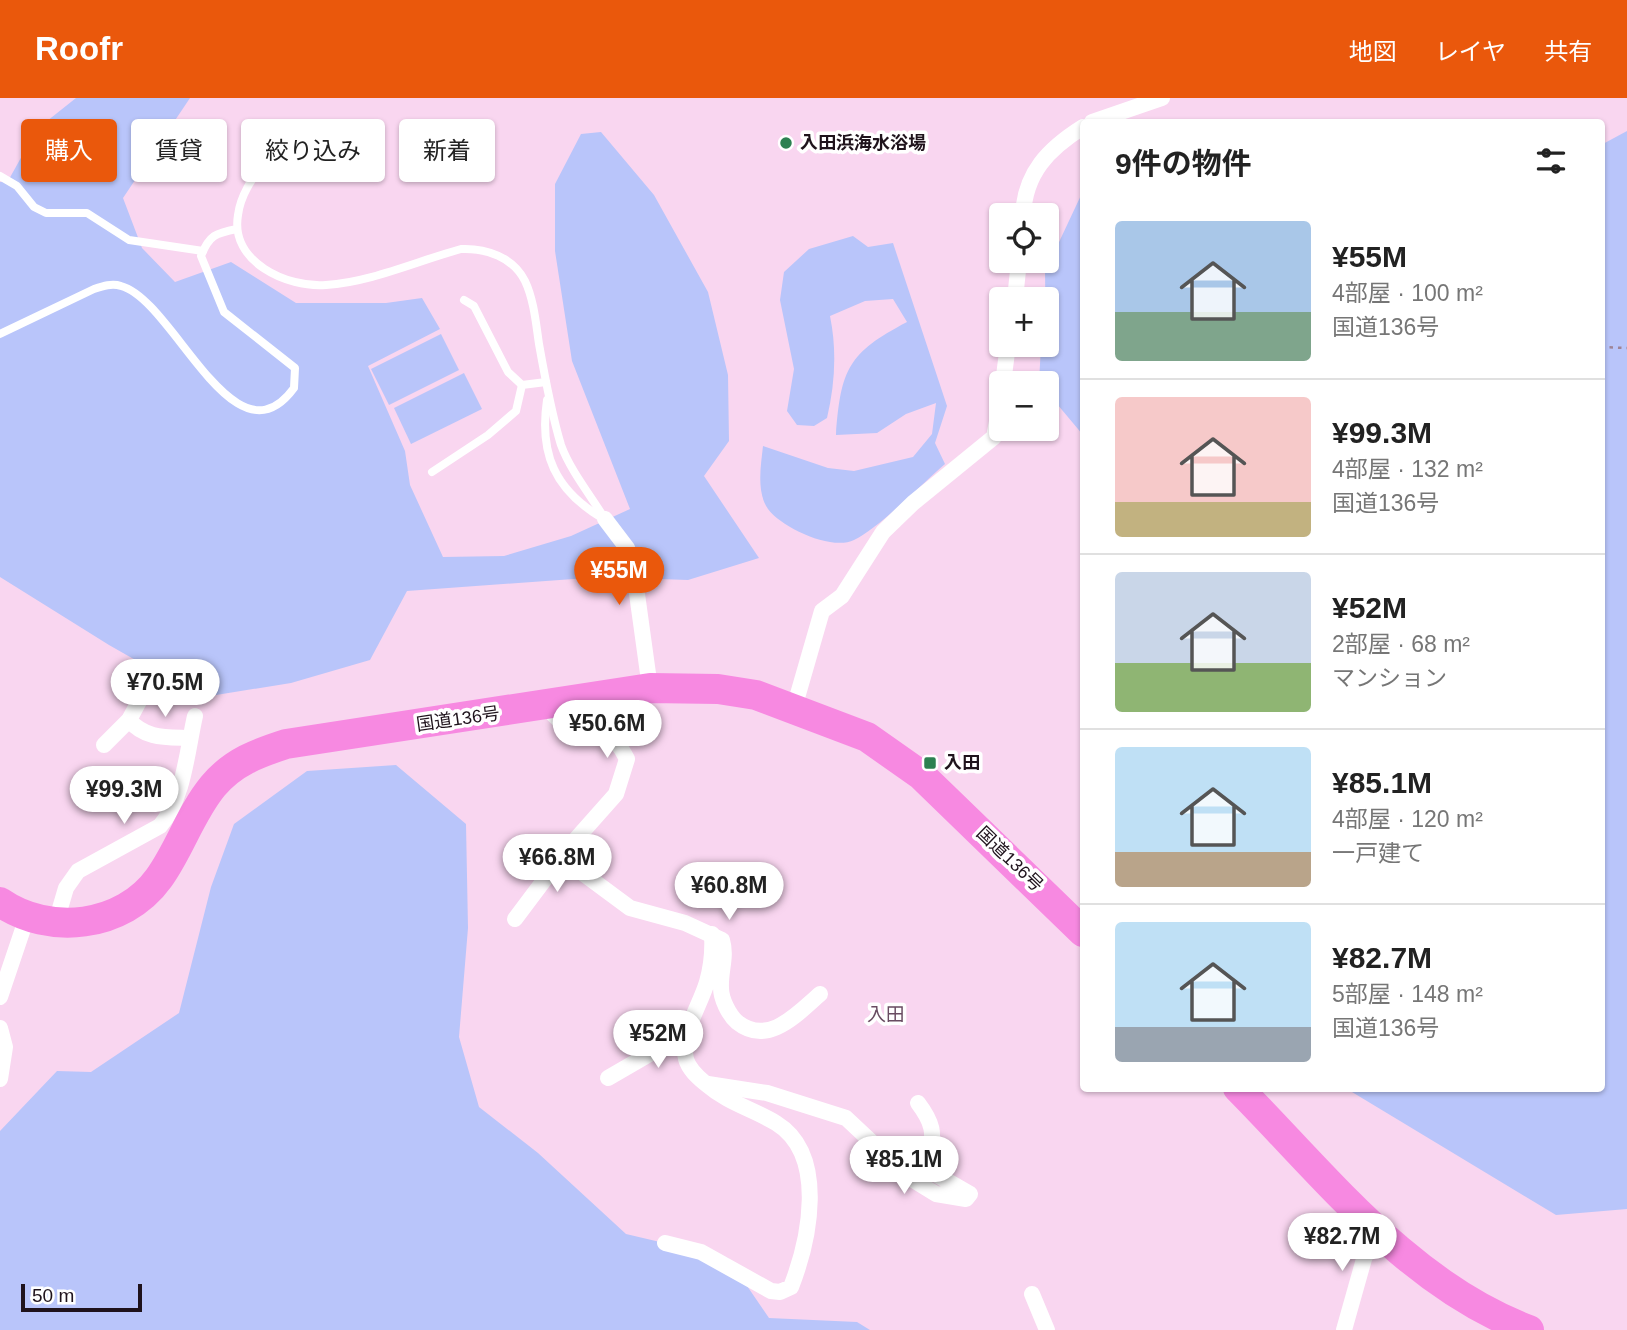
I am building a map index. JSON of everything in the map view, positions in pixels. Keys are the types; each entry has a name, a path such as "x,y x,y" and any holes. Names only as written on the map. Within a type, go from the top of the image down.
{"highway":[{"name":"国道136号","path":"42,919 96,920 116,913 145,893 158,879 192,817 213,786 232,767 253,755 286,744 334,735 545,706 650,688 718,689 756,695 867,737 921,775 1080,929"},
{"path":"0,902 42,919"},
{"path":"1242,1092 1377,1231 1443,1286 1479,1307 1529,1330"}],"street":[{"path":"1101,119 1162,98"},
{"path":"1025,203 1028,179 1057,147 1080,129"},
{"path":"794,708 822,611 842,596 883,532 989,441"},
{"path":"605,519 627,548 633,565 650,688"},
{"path":"104,745 129,720 143,694"},
{"path":"515,919 569,847 616,794 627,759 615,738 608,732 594,724 561,722 545,706"},
{"path":"0,996 4,974 78,872 160,826 167,817 178,790 195,716"},
{"path":"129,720 137,729 153,737 190,738"},
{"path":"569,847 570,855 580,872 630,908 712,934 722,940 726,953 721,990 723,998 733,1018 747,1030 763,1033 774,1030 820,994"},
{"path":"666,1243 701,1252 771,1291 780,1292 791,1287 799,1266 810,1206 809,1171 791,1134 776,1123 727,1101 695,1074 687,1059 689,1031 707,982 712,934"},
{"path":"0,1028 5,1047 0,1079"},
{"path":"608,1078 689,1031"},
{"path":"706,1084 767,1093 846,1118 910,1178 936,1194 967,1199 970,1194 964,1189 930,1171 934,1135 930,1119 918,1103"},
{"path":"1344,1330 1364,1259 1377,1231"},
{"path":"1032,1294 1047,1330"}],"lane":[{"path":"0,176 17,186 34,207 46,213 87,213 129,240 203,251"},
{"path":"251,182 244,193 237,229 254,261 291,282 312,286 359,278 461,249 476,249 501,257 524,280 532,302 548,394 563,449 605,519"},
{"path":"0,334 94,289 109,285 122,286 139,296 165,323 221,391 243,408 265,412 276,406 294,388 295,368 224,312 201,256 215,233 237,229"},
{"path":"464,300 474,306 508,372 522,385"},
{"path":"522,385 546,382"},
{"path":"432,472 488,435 516,411 522,385"},
{"path":"548,394 544,420 549,454 557,481 583,507 605,519"}],"path":[{"path":"1605,347 1627,348"}],"shaded area":[{"path":"76,98 190,98 176,119 131,119 131,182 134,182 123,198 142,248 175,282 231,262 296,303 386,303 422,298 440,329 368,366 405,451 410,485 443,557 504,556 571,536 630,509 572,361 555,251 555,184 581,134 601,132 654,195 708,292 728,375 729,441 704,476 759,558 688,580 601,577 407,591 370,660 291,683 210,696 160,674 109,645 0,577 0,182 8,181 21,158 21,182 117,182 117,119 50,119"},
{"path":"1627,131 1627,1209 1556,1215 1352,1092 1605,1092 1605,143"},
{"path":"1080,197 1080,431 1059,406 1059,371 1040,371 1040,357 1059,357 1059,287 1045,287 1045,273 1059,273 1059,242"},
{"path":"853,236 868,247 893,243 947,406 935,443 945,464 888,516 864,534 845,543 808,536 784,523 768,509 761,487 763,446 828,468 854,471 913,457 932,434 936,403 906,414 877,433 836,435 841,394 851,365 872,343 907,322 893,299 865,301 830,316 834,367 827,418 814,426 797,425 787,411 794,369 780,300 784,272 809,249"},
{"path":"441,334 459,370 389,405 371,369"},
{"path":"464,373 482,409 411,444 394,408"},
{"path":"396,765 466,824 468,928 459,1037 479,1107 538,1153 626,1234 728,1258 769,1318 857,1322 870,1330 0,1330 0,1131 57,1071 91,1072 179,1013 211,887 234,824 307,771"}],"place":[{"name":"入田浜海水浴場","path":"786,143"},
{"name":"入田","path":"930,763"}],"district":[{"name":"入田","path":"886,1014"}]}
